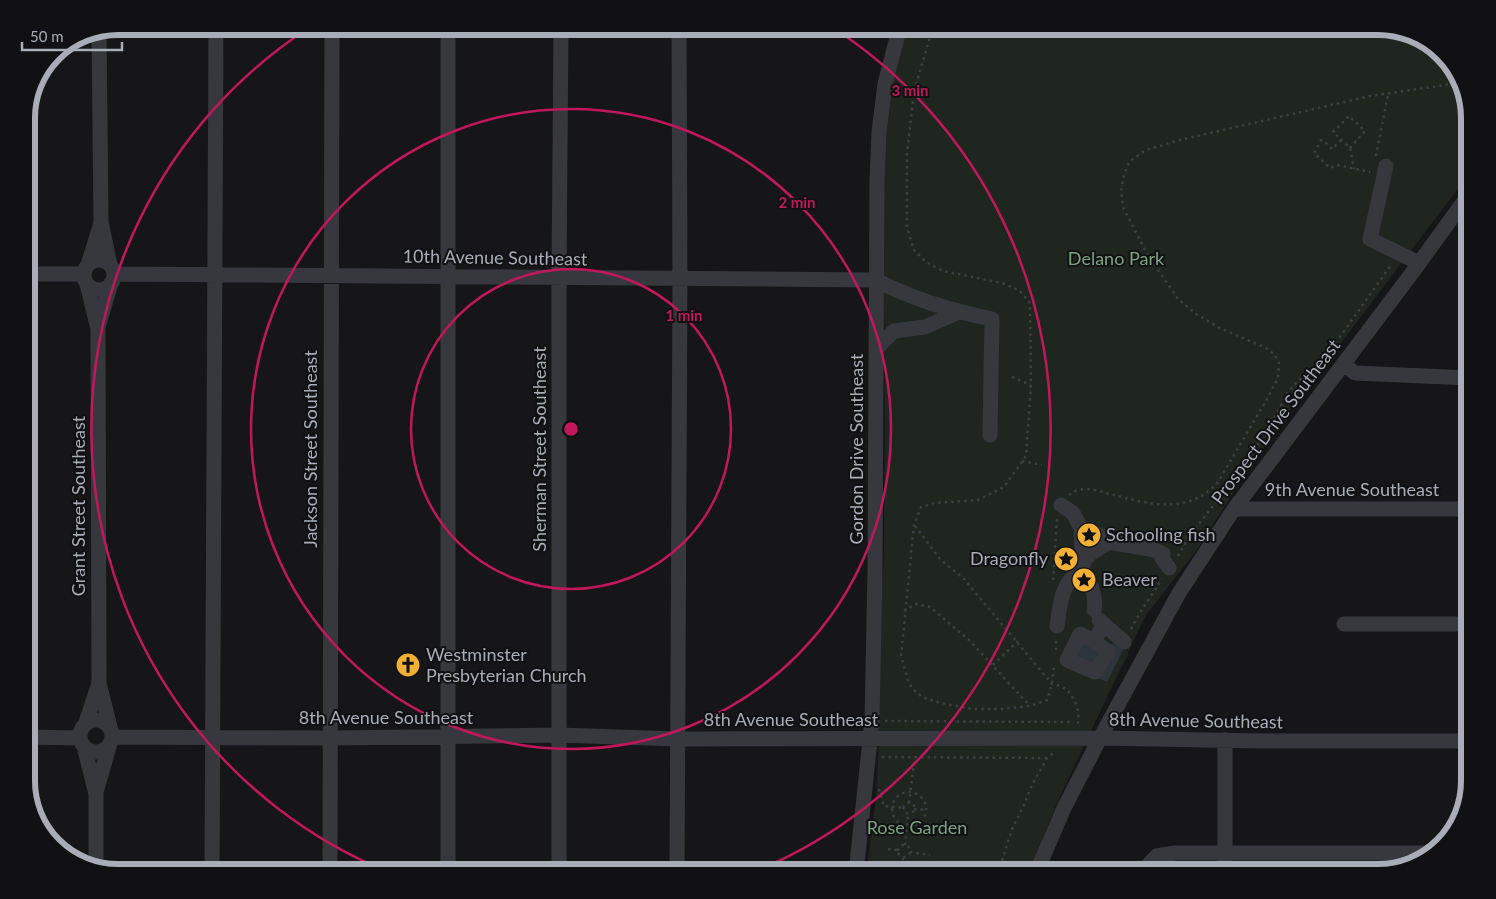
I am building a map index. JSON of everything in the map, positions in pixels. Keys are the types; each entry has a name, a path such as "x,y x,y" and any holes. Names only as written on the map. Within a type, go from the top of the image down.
{"street":[{"path":"212,864 216,35"},
{"name":"Jackson Street Southeast","path":"330,864 332,35"},
{"path":"448,35 448,864"},
{"name":"Sherman Street Southeast","path":"558,864 561,35"},
{"path":"677,864 680,280 679,35"},
{"name":"Gordon Drive Southeast","path":"857,864 870,739 875,571 876,280 879,132 885,84 898,35"},
{"name":"Grant Street Southeast","path":"98,329 112,274 101,222 99,38"},
{"path":"1381,171 1370,239 1419,263"},
{"name":"Prospect Drive Southeast","path":"1040,864 1064,808 1179,593 1234,509 1461,205"},
{"name":"Grant Street Southeast","path":"101,222 86,274 98,329 99,683 110,737"},
{"path":"96,260 106,262 112,274 104,289 100,290 95,289 86,274 96,260"},
{"path":"35,274 86,274"},
{"name":"10th Avenue Southeast","path":"112,274 680,280 876,280"},
{"path":"876,280 894,290 959,312 992,319 990,435"},
{"path":"876,349 894,331 926,327 959,312"},
{"path":"1343,364 1355,373 1461,378"},
{"path":"1061,505 1072,513 1081,528 1082,565 1095,597 1099,618 1094,641"},
{"name":"9th Avenue Southeast","path":"1234,509 1461,509"},
{"path":"1081,528 1106,538 1109,542 1126,552 1155,550 1170,560"},
{"path":"1057,626 1060,602 1064,590 1073,575 1100,547 1109,542"},
{"path":"1099,618 1124,642"},
{"path":"1344,624 1461,624"},
{"name":"Grant Street Southeast","path":"83,736 99,683"},
{"path":"96,794 110,737 102,721 98,720 89,722 83,736 96,794 96,861"},
{"name":"8th Avenue Southeast","path":"110,737 330,738 559,735 678,739 1100,738 1461,741"},
{"path":"83,736 87,750 96,753 101,752 110,737"},
{"path":"35,737 83,736"},
{"path":"1225,740 1225,864"},
{"path":"1149,864 1157,856 1175,854 1225,852 1420,853"}],"path":[{"path":"1053,582 1056,524 1065,497 1079,490 1090,490 1150,504 1178,504 1199,499 1208,493 1218,482 1278,378 1279,362 1275,355 1266,348 1220,328 1196,314 1178,299 1147,254 1123,208 1120,191 1124,174 1130,161 1146,150 1180,140 1370,96 1446,85 1453,81"},
{"path":"1341,140 1332,149 1321,140 1314,153 1330,168 1337,164 1354,169 1381,171 1388,94"},
{"path":"1350,148 1365,132 1349,116 1333,132 1350,148 1354,169"},
{"path":"1012,377 1031,385"},
{"path":"1022,461 1042,465"},
{"path":"880,721 1071,722 1076,728 1080,720 1072,698 1064,688 1052,684 964,579 940,559 914,525 904,611 902,656 904,670 909,683 922,697 944,704 972,709 1030,706 1047,700 1052,684 1055,662"},
{"path":"904,611 916,604 930,607 970,641 1030,706"},
{"path":"1055,654 1057,626"},
{"path":"993,665 1018,642"},
{"path":"1001,864 1012,829 1032,785 1047,758 1052,753 1061,752"},
{"path":"881,764 883,756 1047,758"},
{"path":"909,803 915,756"},
{"path":"880,781 884,806 903,808"},
{"path":"910,791 920,795 926,804 925,815 918,824 907,826 897,822 892,812 892,807 896,797 910,791"},
{"path":"903,808 905,804 909,803"},
{"path":"909,803 913,805 914,809"},
{"path":"903,808 905,813 908,814"},
{"path":"914,809 926,810"},
{"path":"908,814 912,813 914,809"},
{"path":"905,845 908,814"},
{"path":"903,858 899,856 898,850 901,845 905,845"},
{"path":"905,845 909,847 910,852"},
{"path":"888,849 898,850"},
{"path":"910,852 930,855"},
{"path":"903,858 907,857 910,852"},
{"path":"903,858 903,864"}],"green space":[{"name":"Delano Park","path":"904,35 1378,35 1410,41 1437,59 1450,76 1457,91 1461,112 1461,181 1457,190 1288,413 1237,487 1197,550 1146,615 1060,796 1032,864 867,864 876,798 879,739 879,650 884,554 885,426 883,196 886,129 894,70"}],"shaded area":[{"path":"1076,632 1109,647 1112,643 1123,650 1107,682 1060,661"}],"place":[{"name":"Schooling fish","path":"1089,535"},
{"name":"Dragonfly","path":"1066,559"},
{"name":"Beaver","path":"1084,580"},
{"name":"Westminster Presbyterian Church","path":"408,665"}],"park label":[{"name":"Rose Garden","path":"917,828"}]}
